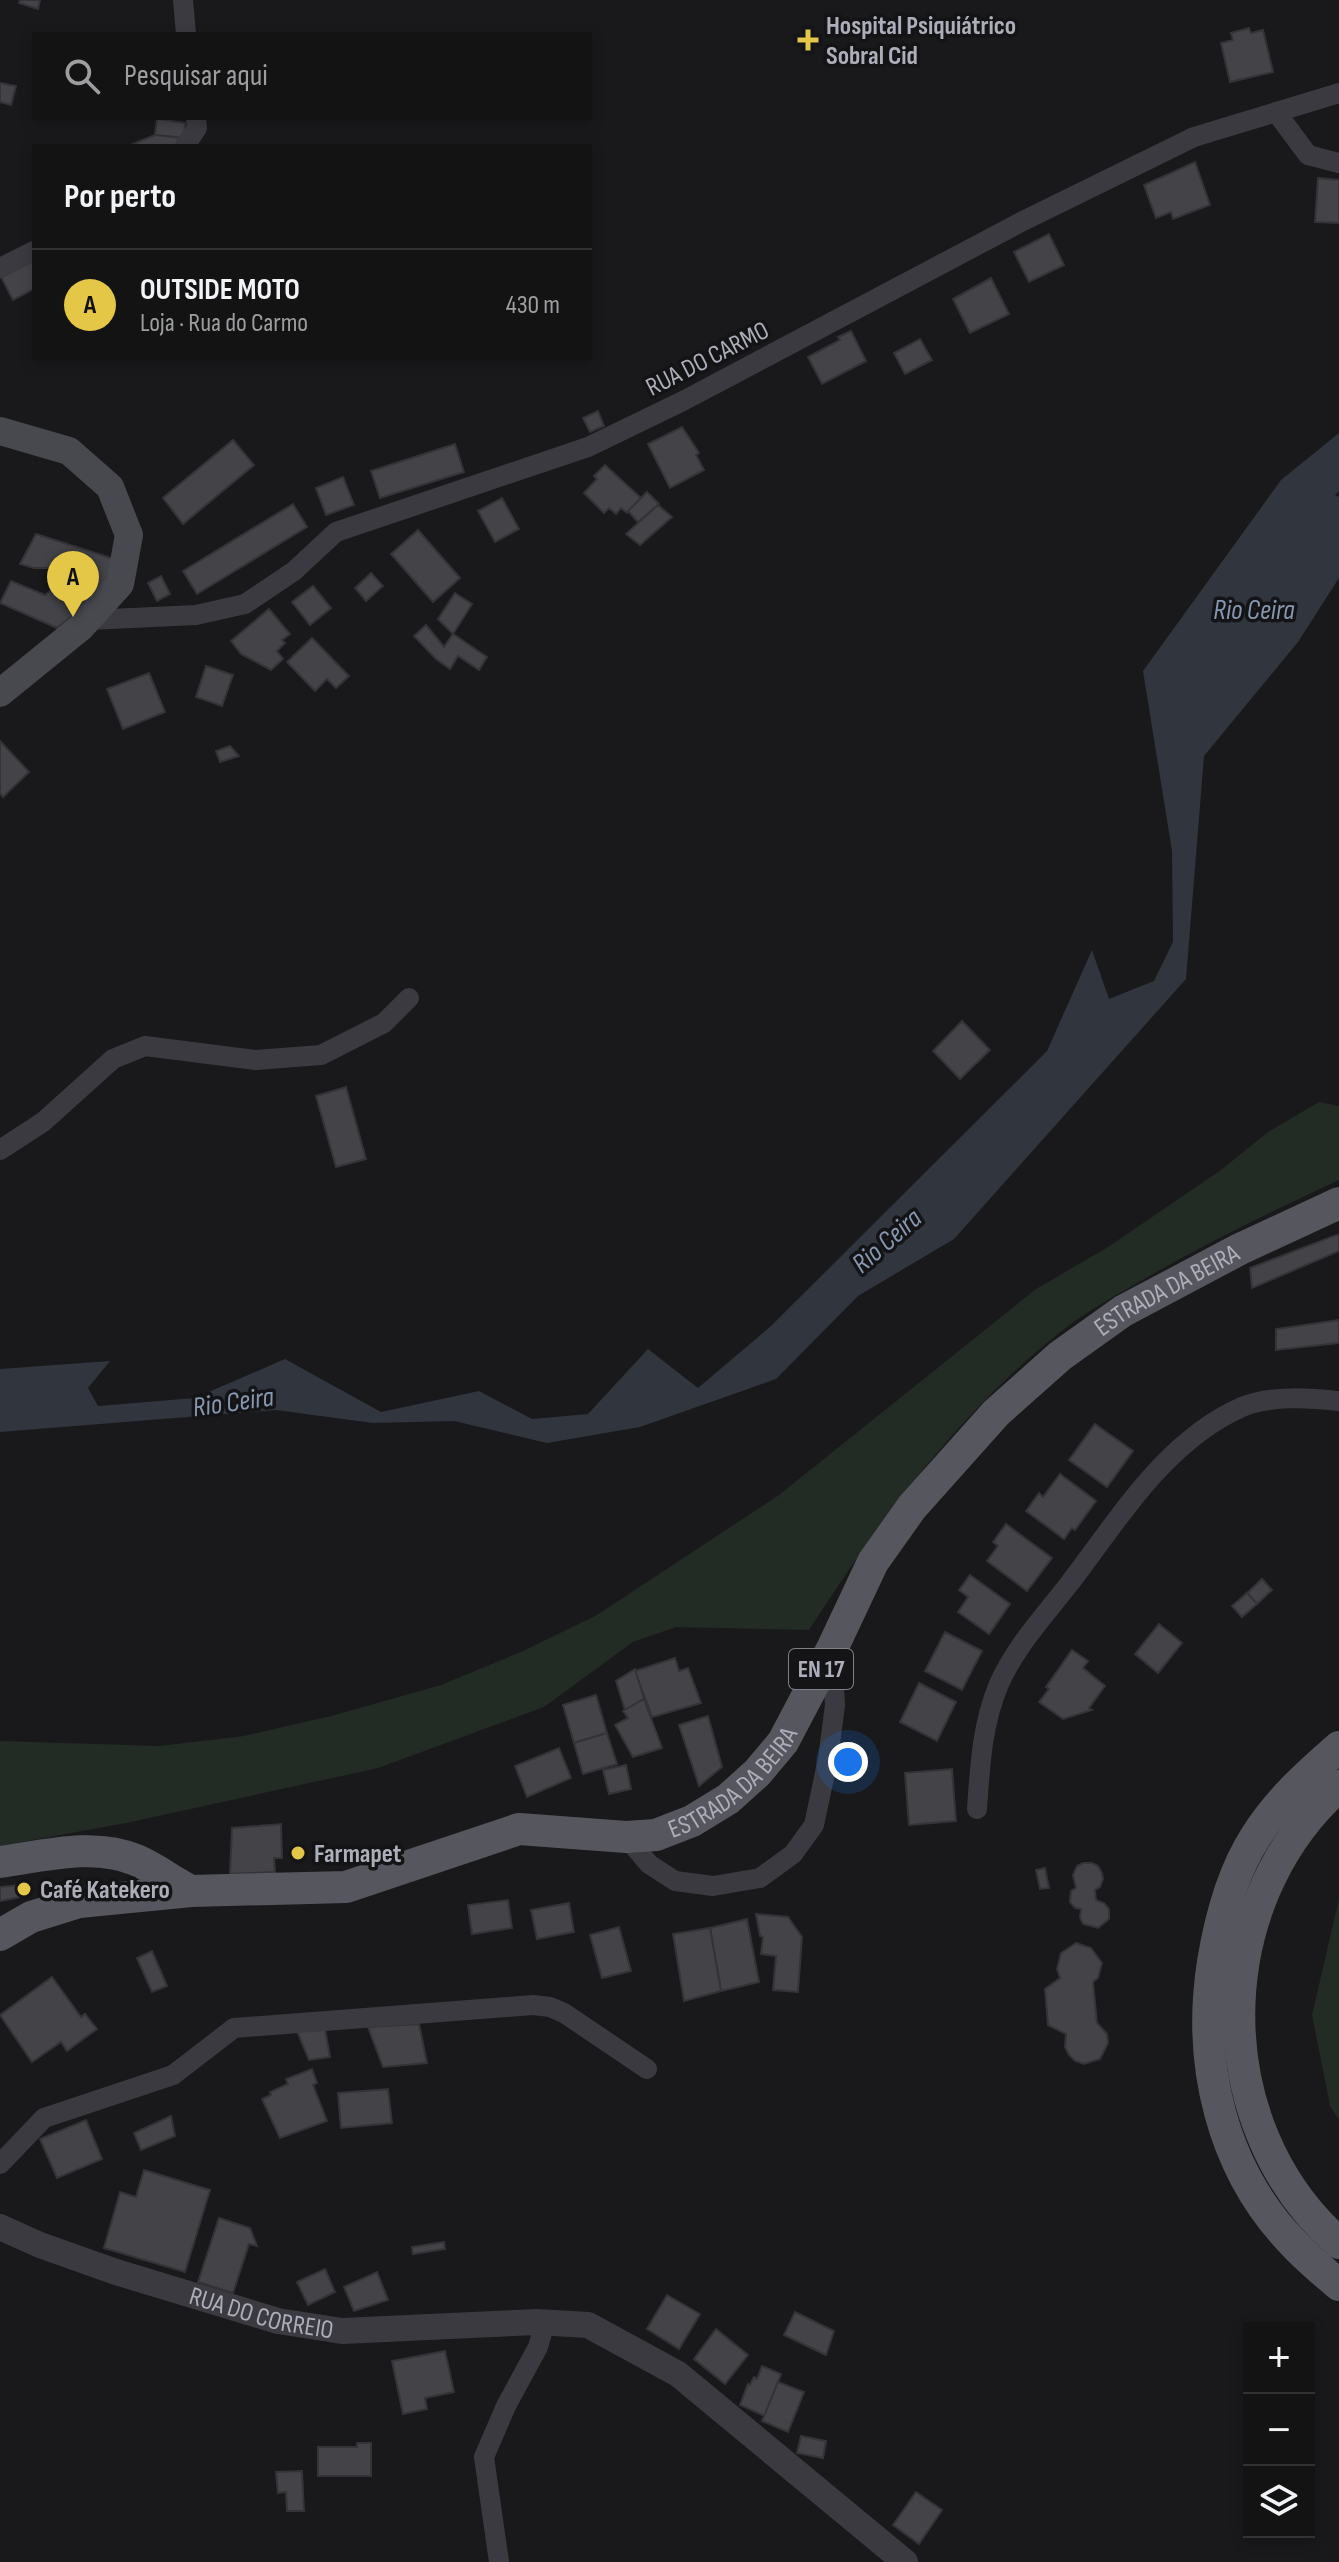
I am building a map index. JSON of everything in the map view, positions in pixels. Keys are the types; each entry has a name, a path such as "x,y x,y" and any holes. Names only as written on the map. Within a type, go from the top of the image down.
{"main road":[{"path":"0,431 69,451 110,487 129,535 120,584 89,620 0,693"},
{"name":"ESTRADA DA BEIRA","path":"0,1935 31,1917 79,1902 191,1891 346,1887 519,1829 626,1837 656,1835 692,1821 728,1799 757,1773 783,1742 873,1562 912,1507 996,1413 1060,1356 1123,1311 1240,1249 1339,1203"},
{"path":"1339,1747 1281,1802 1238,1869 1216,1942 1209,1987 1207,2032 1210,2071 1218,2109 1231,2146 1248,2180 1292,2242 1339,2285"},
{"path":"1339,1786 1309,1816 1291,1840 1263,1891 1245,1947 1238,2043 1244,2077 1264,2139 1293,2192 1339,2243"},
{"path":"0,1862 106,1852 136,1860 191,1891"},
{"path":"109,1901 127,1881 136,1860"}],"street":[{"path":"183,0 186,32"},
{"name":"RUA DO CARMO","path":"89,620 196,615 245,604 294,571 336,532 588,447 683,401 1021,222 1181,143 1339,93"},
{"path":"1276,112 1308,155 1339,163"},
{"path":"186,144 197,128 196,120"},
{"path":"0,268 32,252"},
{"path":"0,1150 43,1122 113,1059 145,1046 256,1060 321,1055 384,1023 409,998"},
{"path":"977,1809 982,1736 999,1683 1019,1648 1156,1472 1198,1433 1244,1406 1263,1401 1339,1401"},
{"path":"626,1837 649,1864 675,1881 713,1886 760,1878 793,1854 814,1825 828,1759 835,1705 832,1649"},
{"path":"0,2164 44,2118 173,2075 234,2028 533,2005 564,2013 647,2069"},
{"name":"RUA DO CORREIO","path":"0,2227 116,2272 278,2321 342,2331 541,2322 588,2325 678,2374 905,2562"},
{"path":"499,2562 484,2457 506,2406 538,2347 541,2322"}],"shaded area":[{"path":"1319,1102 1339,1106 1339,1180 1163,1268 1094,1308 1053,1338 982,1403 919,1474 809,1630 676,1627 633,1642 544,1707 378,1768 126,1823 0,1846 0,1741 159,1746 244,1736 335,1715 441,1685 521,1652 597,1615 779,1495 1036,1289 1108,1247 1221,1170 1268,1132"},
{"path":"1339,1899 1339,2120 1330,2106 1312,2015"}],"water":[{"name":"Rio Ceira","path":"1339,433 1339,491 1335,495 1339,497 1339,578 1298,642 1204,756 1186,979 954,1239 858,1296 776,1379 640,1427 547,1443 454,1421 373,1423 276,1410 0,1432 0,1369 110,1361 88,1388 98,1406 195,1398 285,1359 381,1412 479,1391 532,1419 588,1414 648,1349 698,1388 771,1326 1047,1051 1092,950 1109,999 1154,981 1173,942 1172,851 1143,671 1281,480"}],"building":[{"path":"20,0 40,0 38,9 19,3"},
{"path":"1249,28 1251,33 1263,30 1273,72 1230,82 1221,43 1233,40 1231,33"},
{"path":"0,83 16,86 11,105 0,102"},
{"path":"157,120 185,123 184,138 155,135"},
{"path":"155,135 181,138 177,144 133,144"},
{"path":"1195,162 1210,205 1173,219 1171,212 1156,218 1144,185"},
{"path":"1318,178 1339,180 1339,223 1315,222"},
{"path":"1049,234 1064,265 1029,282 1014,252"},
{"path":"32,261 32,290 13,300 1,277"},
{"path":"991,278 1009,314 970,333 953,299"},
{"path":"851,331 866,361 822,384 808,357"},
{"path":"920,339 932,360 905,374 894,353"},
{"path":"598,411 604,426 590,432 583,418"},
{"path":"682,427 699,453 696,455 704,470 670,488 648,444"},
{"path":"233,440 254,465 183,524 163,498"},
{"path":"455,444 464,472 380,498 371,471"},
{"path":"605,465 641,498 627,513 621,508 616,514 609,508 604,513 584,493"},
{"path":"343,477 354,505 326,515 316,488"},
{"path":"647,492 659,504 638,522 628,511"},
{"path":"502,498 519,529 495,542 478,511"},
{"path":"293,504 307,527 197,594 183,571"},
{"path":"658,505 672,517 640,545 626,534"},
{"path":"418,530 460,578 433,602 391,554"},
{"path":"36,534 114,559 109,576 86,605 57,628 0,603 11,581 45,595 65,579 68,582 73,577 61,568 34,568 20,564"},
{"path":"371,573 383,586 366,601 355,588"},
{"path":"161,576 170,594 157,601 148,583"},
{"path":"313,586 331,608 310,625 292,602"},
{"path":"455,593 472,604 453,634 438,619"},
{"path":"269,609 290,634 282,640 285,643 277,651 283,659 271,670 241,654 231,641"},
{"path":"426,625 444,647 453,634 487,657 479,670 458,656 450,669 436,659 414,636"},
{"path":"312,638 349,676 336,688 327,679 315,691 287,662"},
{"path":"206,666 233,675 222,706 196,697"},
{"path":"149,673 165,712 123,729 107,689"},
{"path":"0,741 29,772 3,797 0,793"},
{"path":"230,746 239,756 220,762 216,751"},
{"path":"962,1021 990,1050 960,1079 933,1051"},
{"path":"346,1087 366,1159 336,1167 316,1096"},
{"path":"1339,1234 1339,1251 1252,1288 1250,1268"},
{"path":"1339,1320 1339,1343 1276,1350 1276,1329"},
{"path":"1095,1424 1133,1451 1107,1487 1069,1460"},
{"path":"1060,1474 1096,1501 1075,1530 1072,1528 1064,1539 1026,1511 1039,1493 1043,1497"},
{"path":"1006,1524 1052,1558 1027,1591 987,1561 998,1546 993,1542"},
{"path":"970,1575 1010,1604 989,1634 958,1612 968,1597 959,1590"},
{"path":"1262,1579 1272,1590 1257,1604 1247,1593"},
{"path":"1247,1593 1257,1604 1242,1617 1232,1606"},
{"path":"1159,1624 1182,1643 1158,1673 1135,1654"},
{"path":"945,1632 982,1651 962,1690 925,1671"},
{"path":"1072,1650 1088,1661 1083,1668 1105,1686 1089,1708 1092,1710 1063,1719 1039,1702"},
{"path":"675,1658 679,1671 688,1668 701,1703 652,1717 635,1671"},
{"path":"635,1669 644,1699 625,1710 616,1681"},
{"path":"919,1683 956,1702 937,1741 900,1722"},
{"path":"596,1695 607,1733 574,1743 563,1705"},
{"path":"644,1699 662,1748 633,1757 615,1725 628,1718 623,1711"},
{"path":"708,1716 722,1767 699,1786 679,1725"},
{"path":"607,1733 617,1764 583,1774 574,1743"},
{"path":"559,1748 571,1778 527,1797 515,1766"},
{"path":"626,1765 631,1789 609,1794 603,1770"},
{"path":"952,1769 956,1821 909,1825 905,1773"},
{"path":"281,1824 282,1858 274,1858 275,1872 230,1874 232,1828"},
{"path":"1083,1863 1098,1866 1102,1873 1100,1887 1095,1890 1096,1900 1109,1909 1109,1919 1098,1928 1083,1924 1081,1909 1070,1902 1071,1891 1076,1888 1073,1875 1077,1866"},
{"path":"1045,1868 1049,1888 1040,1889 1036,1870"},
{"path":"20,1885 21,1897 0,1901 0,1887"},
{"path":"508,1900 512,1928 472,1934 468,1905"},
{"path":"569,1903 574,1932 537,1939 531,1910"},
{"path":"756,1914 788,1917 802,1937 798,1992 773,1990 776,1956 761,1954 763,1937 760,1936"},
{"path":"747,1919 759,1982 721,1991 710,1928"},
{"path":"619,1927 631,1971 602,1978 590,1935"},
{"path":"710,1928 721,1991 684,2001 673,1934"},
{"path":"1076,1943 1091,1948 1102,1963 1098,1978 1093,1982 1097,2023 1107,2034 1108,2043 1100,2059 1084,2064 1069,2055 1065,2047 1066,2034 1048,2025 1045,1989 1060,1978 1057,1969 1061,1953"},
{"path":"152,1951 167,1986 152,1992 137,1958"},
{"path":"52,1977 81,2017 85,2014 97,2029 67,2051 61,2042 32,2062 0,2015"},
{"path":"419,2024 427,2063 383,2067 368,2027"},
{"path":"325,2029 330,2057 309,2060 297,2031"},
{"path":"312,2069 317,2083 313,2085 327,2121 280,2138 262,2099 288,2084 286,2079"},
{"path":"388,2089 392,2123 341,2128 338,2093"},
{"path":"171,2116 175,2136 141,2150 134,2133"},
{"path":"86,2120 102,2159 57,2178 40,2139"},
{"path":"144,2170 210,2190 185,2272 104,2248 120,2192 136,2197"},
{"path":"219,2218 250,2228 257,2246 249,2244 233,2293 198,2282"},
{"path":"444,2242 445,2249 413,2254 412,2247"},
{"path":"325,2269 335,2292 308,2305 297,2282"},
{"path":"377,2272 388,2300 354,2311 344,2287"},
{"path":"667,2295 700,2314 679,2349 647,2329"},
{"path":"795,2312 834,2331 826,2355 784,2335"},
{"path":"716,2329 748,2355 725,2384 694,2359"},
{"path":"445,2351 454,2392 425,2398 427,2409 403,2414 392,2361"},
{"path":"762,2366 781,2374 765,2416 740,2405 748,2384 754,2377 757,2379"},
{"path":"778,2382 804,2392 788,2432 762,2421"},
{"path":"801,2436 826,2441 823,2458 797,2453"},
{"path":"357,2443 371,2443 371,2476 318,2476 318,2447 357,2447"},
{"path":"302,2471 304,2511 287,2511 286,2492 278,2493 276,2472"},
{"path":"916,2492 942,2510 919,2544 893,2525"}],"place":[{"name":"Hospital Psiquiátrico Sobral Cid","path":"808,40"},
{"name":"OUTSIDE MOTO","path":"73,617"},
{"name":"Farmapet","path":"298,1853"},
{"name":"Café Katekero","path":"24,1889"}]}
